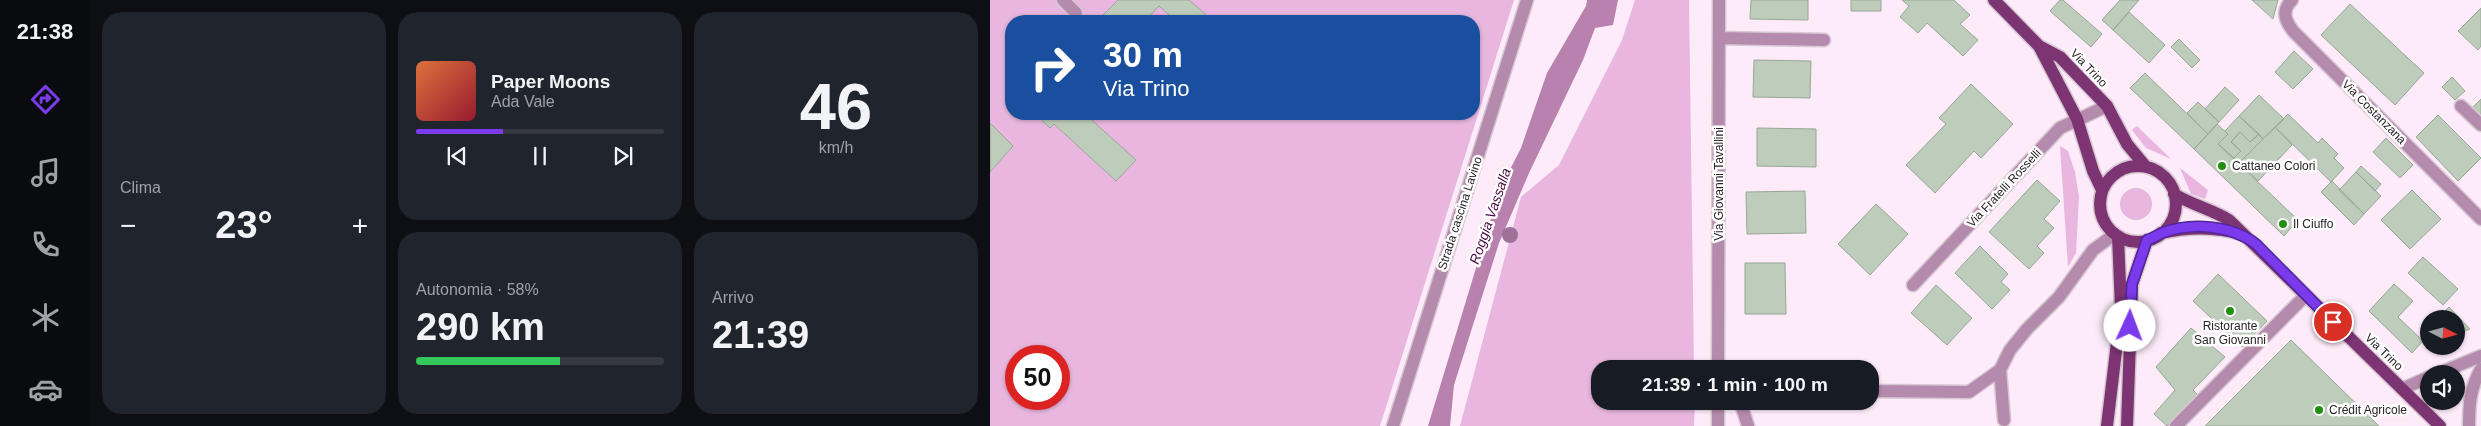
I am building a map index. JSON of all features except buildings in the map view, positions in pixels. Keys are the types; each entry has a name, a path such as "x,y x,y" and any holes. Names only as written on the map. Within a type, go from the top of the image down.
{"main road":[{"name":"Via Trino","path":"1994,0 2039,46 2077,119 2093,171 2102,190"},
{"name":"Via Trino","path":"2039,46 2060,57 2107,106 2127,144 2146,167"},
{"path":"2128,167 2146,167 2164,176 2174,194 2176,202 2172,220 2162,234 2147,240 2128,240 2117,235 2106,224 2101,214 2102,190 2112,176 2128,167"},
{"name":"Via Trino","path":"2174,194 2188,202 2212,210 2229,220 2256,244 2438,425"},
{"name":"Via Trino","path":"2162,234 2184,228 2207,227 2243,234"},
{"path":"2107,426 2121,309 2117,235"},
{"path":"2127,426 2132,284 2147,240"}],"street":[{"path":"1063,0 1076,13"},
{"name":"Strada cascina Lavino","path":"1393,426 1527,0"},
{"name":"Via Giovanni Tavallini","path":"1718,360 1719,0"},
{"name":"Via Costanzana","path":"2292,0 2285,10 2285,20 2292,31 2481,219"},
{"path":"1719,38 1824,40"},
{"name":"Via Fratelli Rosselli","path":"1913,285 2055,134 2077,119 2107,106"},
{"path":"2461,106 2481,125"},
{"path":"1879,391 1969,392 2000,370 2010,350 2027,329 2060,297 2093,250 2117,235"},
{"path":"2176,426 2306,295"},
{"path":"2460,365 2481,356"},
{"path":"2469,426 2469,406 2473,384 2481,369"},
{"path":"2000,370 2004,420"},
{"path":"2402,389 2420,381"},
{"path":"1718,410 1718,426"},
{"path":"1743,410 1748,426"}],"shaded area":[{"path":"990,0 1118,0 1103,15 1005,15 1005,120 1041,120 1050,128 1054,124 1116,181 1136,160 1092,120 1476,120 1380,426 990,426 990,172 1013,146 990,123"},
{"path":"1189,0 1514,0 1480,108 1480,15 1206,15"},
{"path":"1587,0 1618,0 1613,25 1595,28 1583,60 1529,173 1499,243 1454,385 1450,426 1428,426 1500,189 1521,148 1547,73 1586,6"},
{"path":"1635,0 1689,0 1694,360 1591,360 1591,410 1695,410 1694,426 1460,426 1521,197 1559,165 1622,40"},
{"path":"1159,6 1169,15 1151,15"},
{"path":"2137,126 2171,159 2146,148 2132,130"},
{"path":"2060,146 2068,151 2075,172 2079,197 2076,253 2068,267"},
{"path":"2180,168 2208,190 2205,199 2191,194"},
{"path":"2136,188 2147,193 2152,204 2147,215 2136,220 2125,215 2120,204 2125,193"}],"place":[{"name":"Cattaneo Colori","path":"2222,166"},
{"name":"Il Ciuffo","path":"2283,224"},
{"name":"Ristorante San Giovanni","path":"2230,311"},
{"name":"Crédit Agricole","path":"2319,410"}],"route":[{"path":"2130,326 2132,284 2147,240 2184,228 2207,227 2243,234 2256,244 2333,322"}],"water label":[{"name":"Roggia Vassalla","path":"1490,216"}]}
